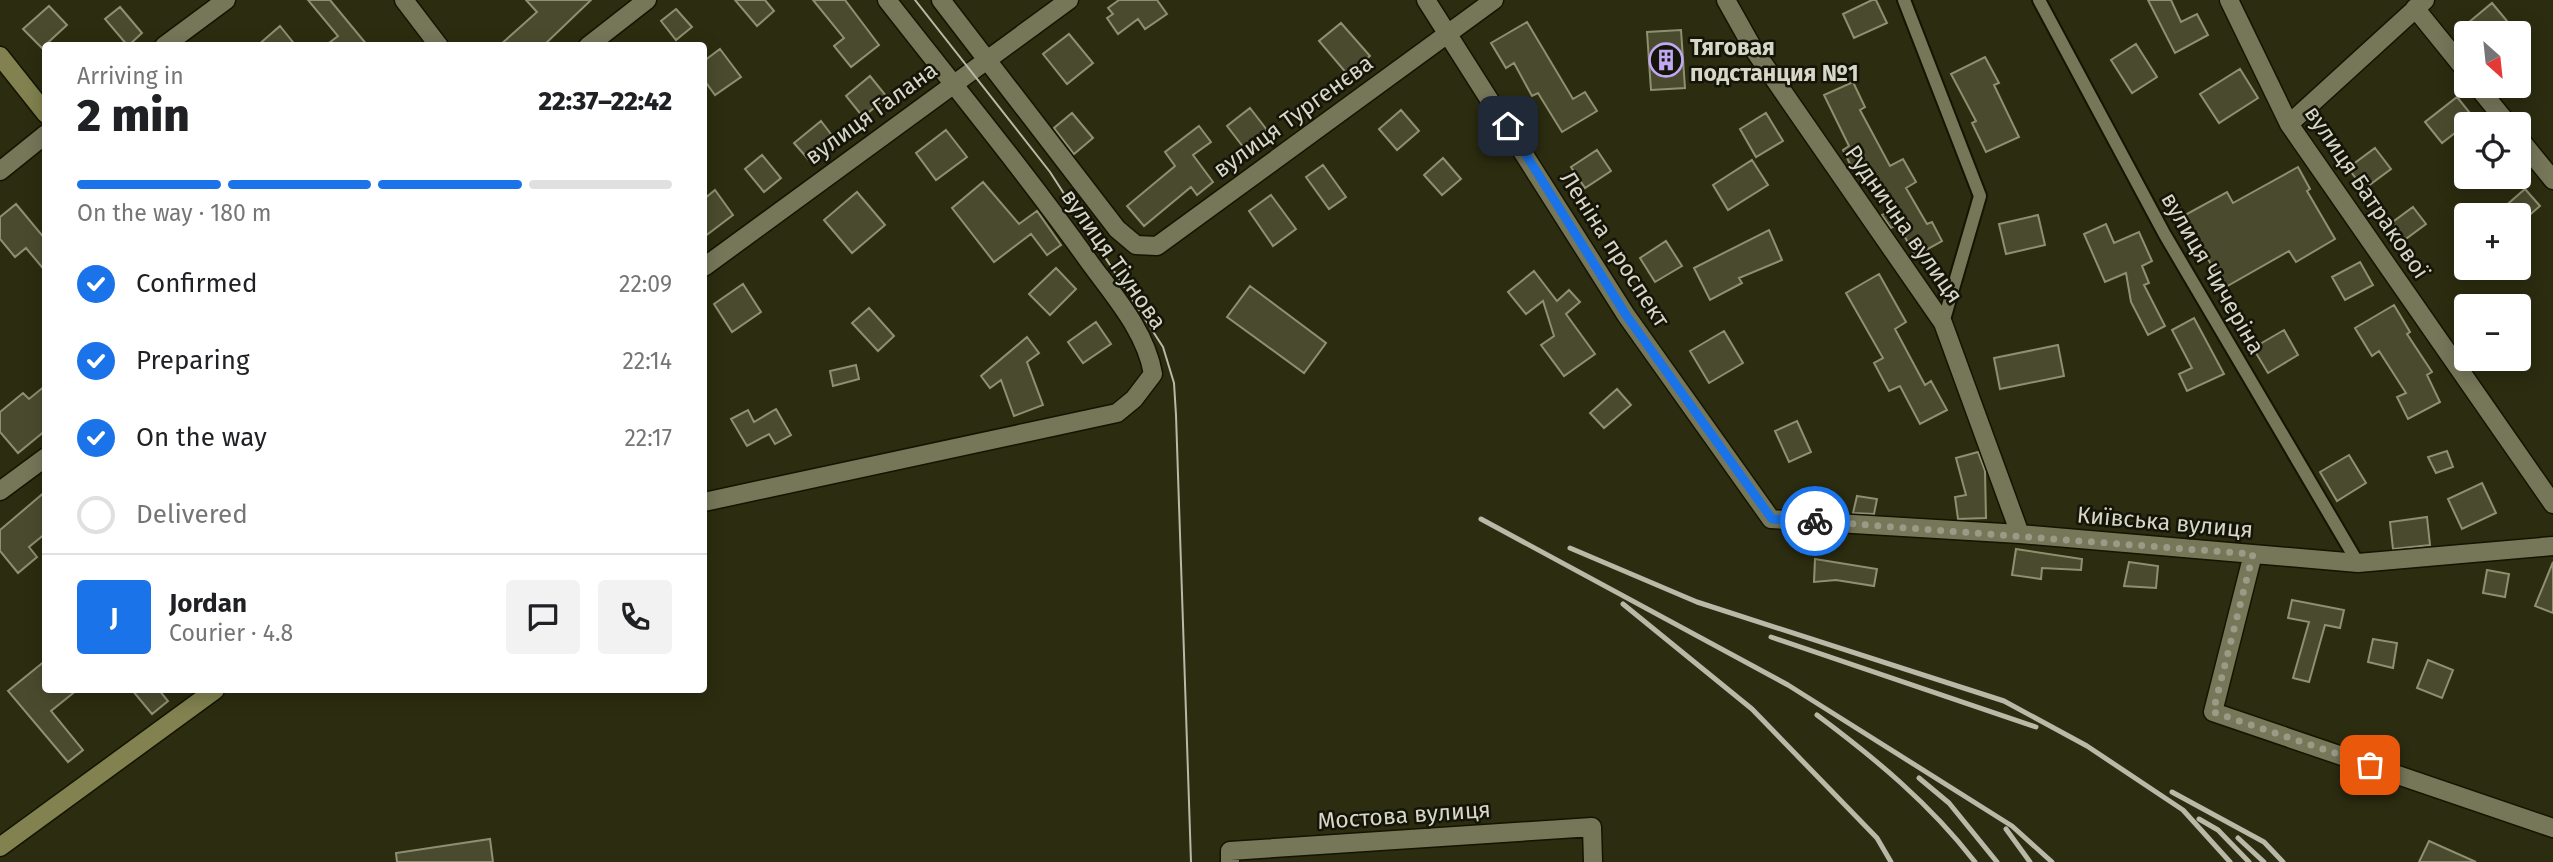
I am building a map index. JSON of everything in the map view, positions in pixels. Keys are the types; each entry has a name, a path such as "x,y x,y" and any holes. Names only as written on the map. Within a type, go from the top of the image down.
{"street":[{"path":"169,42 226,0"},
{"path":"404,0 436,42"},
{"path":"593,42 647,0"},
{"name":"вулиця Тіунова","path":"707,501 1117,413 1135,399 1153,374 1149,352 1126,314 1060,220 887,0"},
{"name":"вулиця Тіунова","path":"941,0 1117,229"},
{"name":"вулиця Галана","path":"707,265 1069,0"},
{"name":"Леніна проспект","path":"1426,0 1450,32 1626,315 1772,519"},
{"name":"вулиця Тургенєва","path":"1117,229 1136,245 1157,246 1494,0"},
{"name":"Руднична вулиця","path":"1726,0 1754,50 1943,323 2020,534"},
{"name":"вулиця Батракової","path":"2229,0 2289,124 2553,504"},
{"path":"2289,124 2420,4 2454,54"},
{"path":"0,56 42,109"},
{"path":"2487,98 2498,112"},
{"path":"0,171 42,137"},
{"path":"2531,153 2553,180"},
{"path":"0,491 42,460"},
{"name":"Київська вулиця","path":"1772,519 2020,534 2358,563 2553,547"},
{"path":"2253,554 2213,712 2553,828"},
{"path":"0,847 211,693"},
{"name":"Мостова вулиця","path":"1230,862 1230,851 1592,827 1593,862"}],"lane":[{"path":"1904,0 1980,196 1943,323"},
{"name":"вулиця Чичеріна","path":"2039,0 2165,235 2358,563"}],"building":[{"path":"308,0 330,0 365,42 330,42 338,36"},
{"path":"526,0 591,0 547,42 503,42 537,12"},
{"path":"735,0 765,0 774,11 757,26"},
{"path":"813,0 845,0 879,45 851,67 834,46 844,38"},
{"path":"1119,0 1157,0 1167,14 1145,29 1138,19 1118,34 1107,18 1113,14 1108,8"},
{"path":"1876,0 1887,23 1854,38 1843,14"},
{"path":"2148,0 2171,0 2181,22 2197,14 2208,35 2175,53"},
{"path":"2492,3 2507,21 2470,21"},
{"path":"49,6 67,25 49,42 42,42 42,48 23,29"},
{"path":"120,7 142,33 132,42 125,42 105,19"},
{"path":"676,9 692,27 676,40 661,21"},
{"path":"1527,22 1573,99 1585,92 1597,111 1562,132 1538,93 1532,96 1514,63 1506,68 1491,43"},
{"path":"1341,23 1370,56 1348,75 1319,41"},
{"path":"280,26 293,42 262,42"},
{"name":"Тяговая подстанция №1","path":"1681,30 1685,88 1651,90 1647,32"},
{"path":"1069,34 1093,63 1067,84 1043,54"},
{"path":"2136,44 2157,77 2132,93 2111,60"},
{"path":"720,49 741,77 715,95 707,84 707,59"},
{"path":"1985,57 1999,83 1994,85 2019,137 1986,152 1972,123 1976,121 1951,74"},
{"path":"2240,69 2258,98 2219,123 2200,94"},
{"path":"870,76 887,97 863,117 846,96"},
{"path":"1853,82 1865,107 1860,110 1890,166 1903,159 1916,182 1906,188 1927,224 1932,222 1942,241 1915,256 1898,224 1891,228 1882,215 1889,211 1863,165 1853,170 1843,150 1849,146 1824,95"},
{"path":"2456,98 2469,112 2454,112 2454,134 2442,143 2425,122"},
{"path":"1250,108 1267,130 1244,148 1227,126"},
{"path":"1401,110 1419,131 1397,150 1379,129"},
{"path":"1072,113 1093,138 1074,154 1054,128"},
{"path":"1766,113 1783,141 1756,157 1740,129"},
{"path":"821,121 834,138 808,159 794,143"},
{"path":"1199,126 1211,142 1193,155 1213,182 1197,195 1191,187 1144,226 1127,206 1175,166 1165,152"},
{"path":"946,130 967,157 936,180 916,153"},
{"path":"2375,148 2391,169 2364,189 2348,168"},
{"path":"1597,150 1611,171 1585,188 1571,167"},
{"path":"762,155 781,178 764,192 745,169"},
{"path":"1443,158 1461,179 1442,195 1424,175"},
{"path":"1752,160 1768,185 1728,210 1713,185"},
{"path":"1323,165 1346,197 1329,209 1306,177"},
{"path":"2298,167 2310,189 2307,191 2335,239 2296,262 2289,251 2224,288 2203,250 2195,254 2176,220 2227,192 2233,203"},
{"path":"983,182 1019,224 1037,211 1061,245 1047,255 1031,234 994,262 952,208"},
{"path":"2525,189 2540,206 2531,214 2531,203 2509,203"},
{"path":"715,190 733,215 707,235 707,197"},
{"path":"857,192 885,225 852,253 824,220"},
{"path":"1271,195 1296,229 1273,246 1249,211"},
{"path":"16,204 42,235 42,267 26,248 15,257 0,239 0,217"},
{"path":"2413,207 2426,224 2403,241 2390,224"},
{"path":"2038,215 2045,245 2006,254 1999,224"},
{"path":"2106,224 2114,243 2139,232 2152,261 2142,266 2149,283 2144,285 2165,326 2148,335 2131,302 2126,273 2105,282 2084,234"},
{"path":"1769,230 1782,260 1739,278 1742,283 1710,300 1694,268"},
{"path":"1666,241 1682,266 1655,282 1640,258"},
{"path":"2360,262 2373,285 2345,300 2332,277"},
{"path":"1056,268 1076,289 1050,315 1029,294"},
{"path":"1534,271 1557,301 1569,290 1580,302 1566,314 1595,354 1564,376 1541,345 1554,336 1543,301 1526,314 1508,292"},
{"path":"1879,274 1906,322 1895,329 1925,385 1931,381 1947,410 1920,424 1900,386 1889,391 1874,363 1883,358 1846,293"},
{"path":"743,284 761,312 732,332 714,304"},
{"path":"1250,286 1326,343 1304,373 1227,317"},
{"path":"2394,305 2410,332 2407,334 2432,372 2427,375 2440,402 2408,419 2397,397 2406,393 2379,351 2372,356 2355,328"},
{"path":"869,308 894,336 878,351 852,323"},
{"path":"2194,318 2224,374 2187,391 2179,374 2192,368 2172,330"},
{"path":"1096,322 1111,344 1083,363 1068,342"},
{"path":"2284,330 2298,355 2268,373 2253,348"},
{"path":"1724,331 1743,363 1709,383 1690,351"},
{"path":"1027,337 1039,353 1027,362 1043,405 1014,416 1001,380 990,388 981,376"},
{"path":"2058,345 2064,376 2000,389 1994,358"},
{"path":"856,365 859,379 833,386 830,371"},
{"path":"42,388 42,433 18,453 0,432 0,412 23,393 29,399"},
{"path":"1617,389 1631,405 1604,428 1590,413"},
{"path":"776,409 791,435 775,444 769,434 747,446 731,419 748,410 754,422"},
{"path":"1797,421 1811,452 1789,462 1775,431"},
{"path":"2447,451 2453,467 2436,473 2428,457"},
{"path":"1978,452 1985,471 1986,518 1958,519 1955,497 1966,495 1956,458"},
{"path":"2349,455 2366,483 2337,501 2320,472"},
{"path":"2482,483 2496,513 2462,529 2448,499"},
{"path":"42,494 42,536 29,547 37,557 18,573 0,551 0,530"},
{"path":"1857,496 1877,499 1874,514 1853,513"},
{"path":"2427,517 2430,545 2393,549 2390,522"},
{"path":"2016,549 2082,559 2081,570 2042,568 2041,579 2012,575"},
{"path":"1815,559 1877,569 1874,586 1836,580 1814,582"},
{"path":"2129,562 2158,566 2156,588 2124,586"},
{"path":"2553,562 2553,613 2535,606"},
{"path":"2487,570 2509,574 2505,597 2483,593"},
{"path":"2292,600 2344,610 2340,628 2325,625 2309,682 2293,678 2309,622 2288,618"},
{"path":"2373,639 2397,643 2393,668 2368,662"},
{"path":"2428,660 2453,670 2442,698 2417,688"},
{"path":"42,663 42,693 73,693 51,711 83,750 68,762 8,691"},
{"path":"134,693 161,693 168,701 152,714"},
{"path":"490,839 493,862 397,862 396,853"},
{"path":"2429,841 2476,862 2419,862"}],"tram line":[{"path":"915,0 1050,172 1163,347 1174,383 1176,415 1191,862"}],"railway":[{"path":"1481,519 1788,685 2012,826 2052,862"},
{"path":"1570,548 1697,602 2004,701 2087,746 2183,810 2230,862"},
{"path":"1623,604 1752,709 1877,838 1891,862"},
{"path":"1771,637 2036,727"},
{"path":"1817,715 1901,783 1940,821 1975,862"},
{"path":"1919,778 1949,803 1997,862"},
{"path":"2172,792 2264,842 2283,862"},
{"path":"2199,819 2218,830 2249,862"},
{"path":"2006,829 2030,862"},
{"path":"2238,838 2264,862"}],"way so far":[{"path":"1815,521 2020,534 2253,554 2213,712 2370,765"}],"place":[{"name":"Тяговая подстанция №1","path":"1666,60"}],"route":[{"path":"1508,126 1626,315 1772,519 1815,521"}]}
